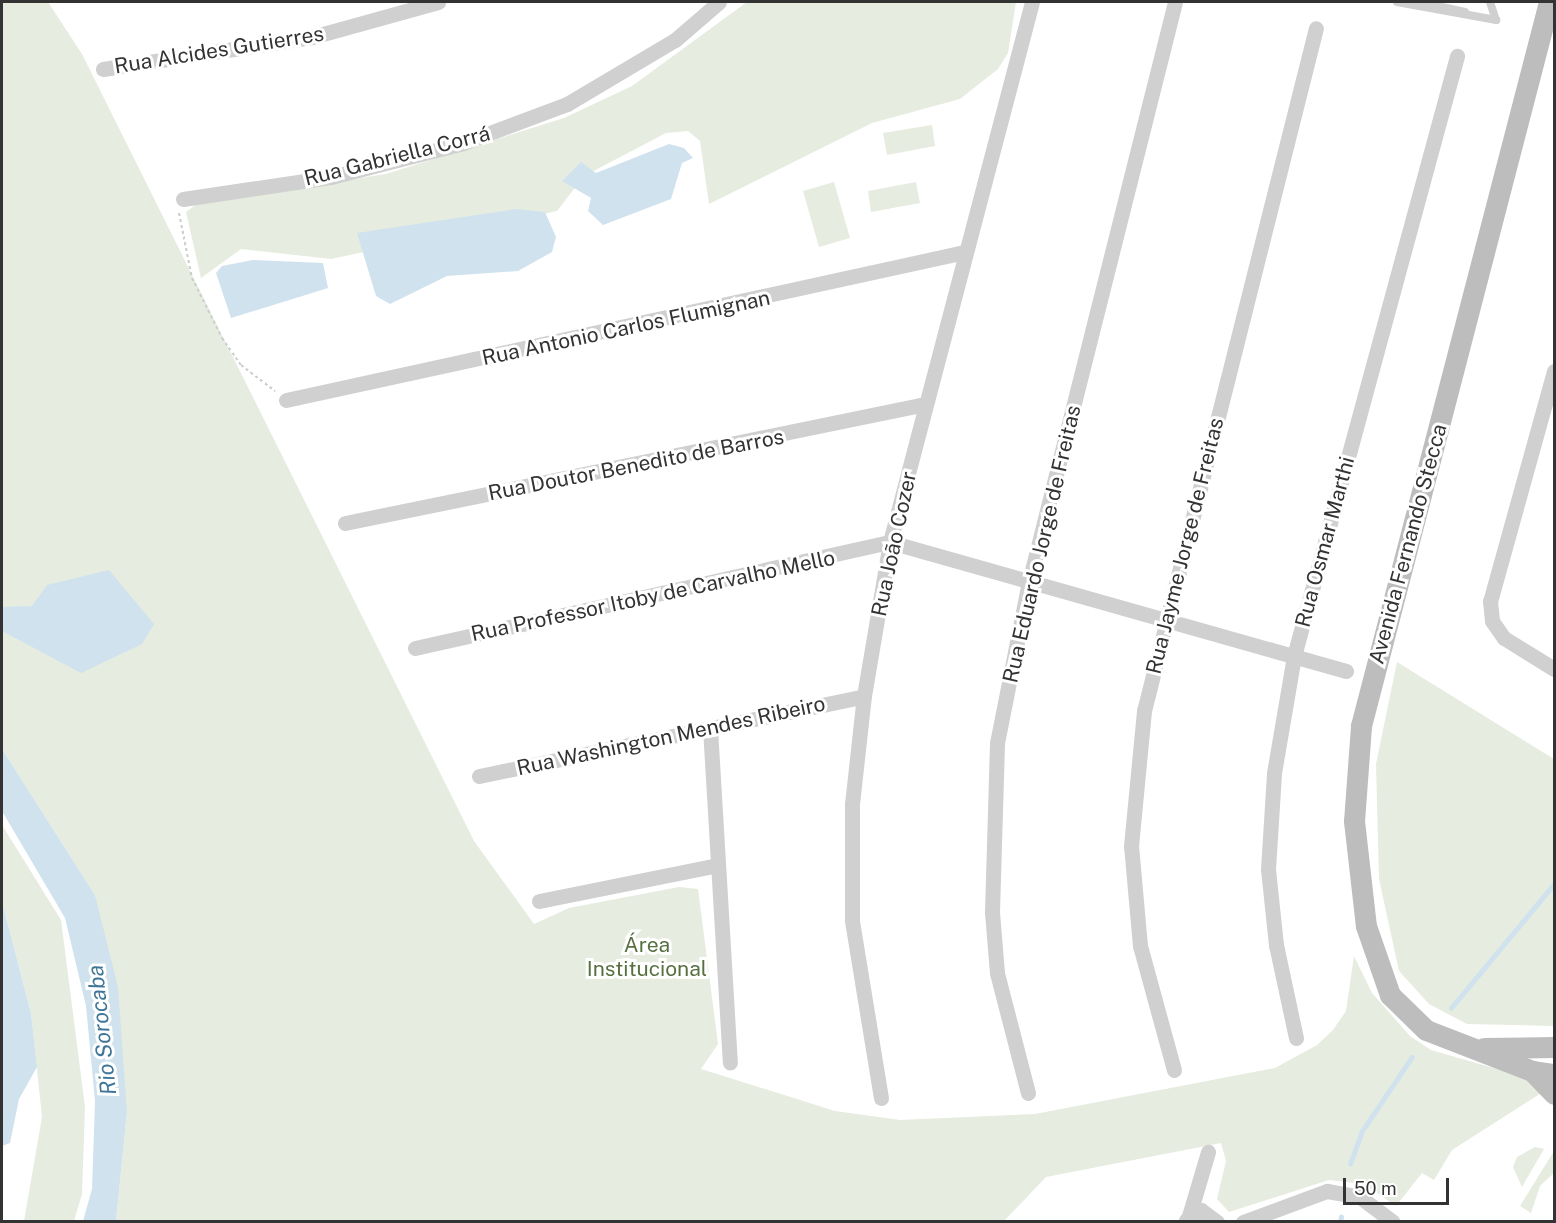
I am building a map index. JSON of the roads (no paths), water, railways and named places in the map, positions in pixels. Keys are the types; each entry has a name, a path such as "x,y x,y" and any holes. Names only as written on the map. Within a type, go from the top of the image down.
{"street":[{"name":"Rua Alcides Gutierres","path":"103,69 312,38 438,2"},
{"name":"Rua Gabriella Corrá","path":"183,199 332,177 473,139 567,104 675,40 719,2"},
{"name":"Rua João Cozer","path":"880,1098 852,920 852,804 864,696 890,542 1032,2"},
{"name":"Rua Eduardo Jorge de Freitas","path":"1028,1093 997,973 992,840 997,742 1029,582 1174,2"},
{"name":"Avenida Fernando Stecca","path":"1532,1071 1426,1030 1390,995 1369,936 1354,821 1361,726 1550,2"},
{"name":"Rua Jayme Jorge de Freitas","path":"1174,1070 1140,946 1131,846 1144,711 1165,620 1316,28"},
{"name":"Rua Osmar Marthi","path":"1296,1038 1268,869 1274,772 1294,656 1457,56"},
{"name":"Rua Antonio Carlos Flumignan","path":"286,400 965,252"},
{"path":"1554,371 1490,601 1492,621 1504,638 1554,669"},
{"name":"Rua Doutor Benedito de Barros","path":"345,523 926,404"},
{"path":"890,542 1346,671"},
{"name":"Rua Professor Itoby de Carvalho Mello","path":"416,648 890,542"},
{"name":"Rua Washington Mendes Ribeiro","path":"479,776 864,696"},
{"path":"710,728 730,1062"},
{"path":"539,901 717,865"},
{"path":"1471,1048 1554,1047"},
{"path":"1532,1071 1554,1074"},
{"path":"1532,1071 1554,1094"},
{"path":"1202,1184 1218,1218 1188,1219 1202,1184 1208,1152"},
{"path":"1243,1221 1327,1191 1360,1197 1394,1221"}],"lane":[{"path":"1397,2 1496,20"},
{"path":"1422,2 1496,20"},
{"path":"1490,2 1496,20"}],"water":[{"path":"669,144 684,148 693,158 682,163 671,199 603,225 588,211 591,198 562,181 581,162 596,173"},
{"path":"516,209 545,212 556,237 552,252 518,271 447,276 390,304 376,296 357,233"},
{"path":"253,260 323,263 328,288 231,318 216,273 222,266"},
{"path":"109,570 154,624 142,644 81,673 2,631 2,607 32,606 47,585"},
{"name":"Rio Sorocaba","path":"2,749 95,895 118,987 127,1112 116,1221 83,1221 92,1189 95,1101 86,1006 65,918 2,811"},
{"path":"2,902 31,1013 37,1067 19,1099 10,1143 2,1146"}],"waterway":[{"path":"1451,1008 1554,884"},
{"path":"1350,1164 1362,1131 1412,1057"},
{"path":"1340,1222 1341,1217"}],"park label":[{"name":"Área Institucional","path":"647,957"}]}
